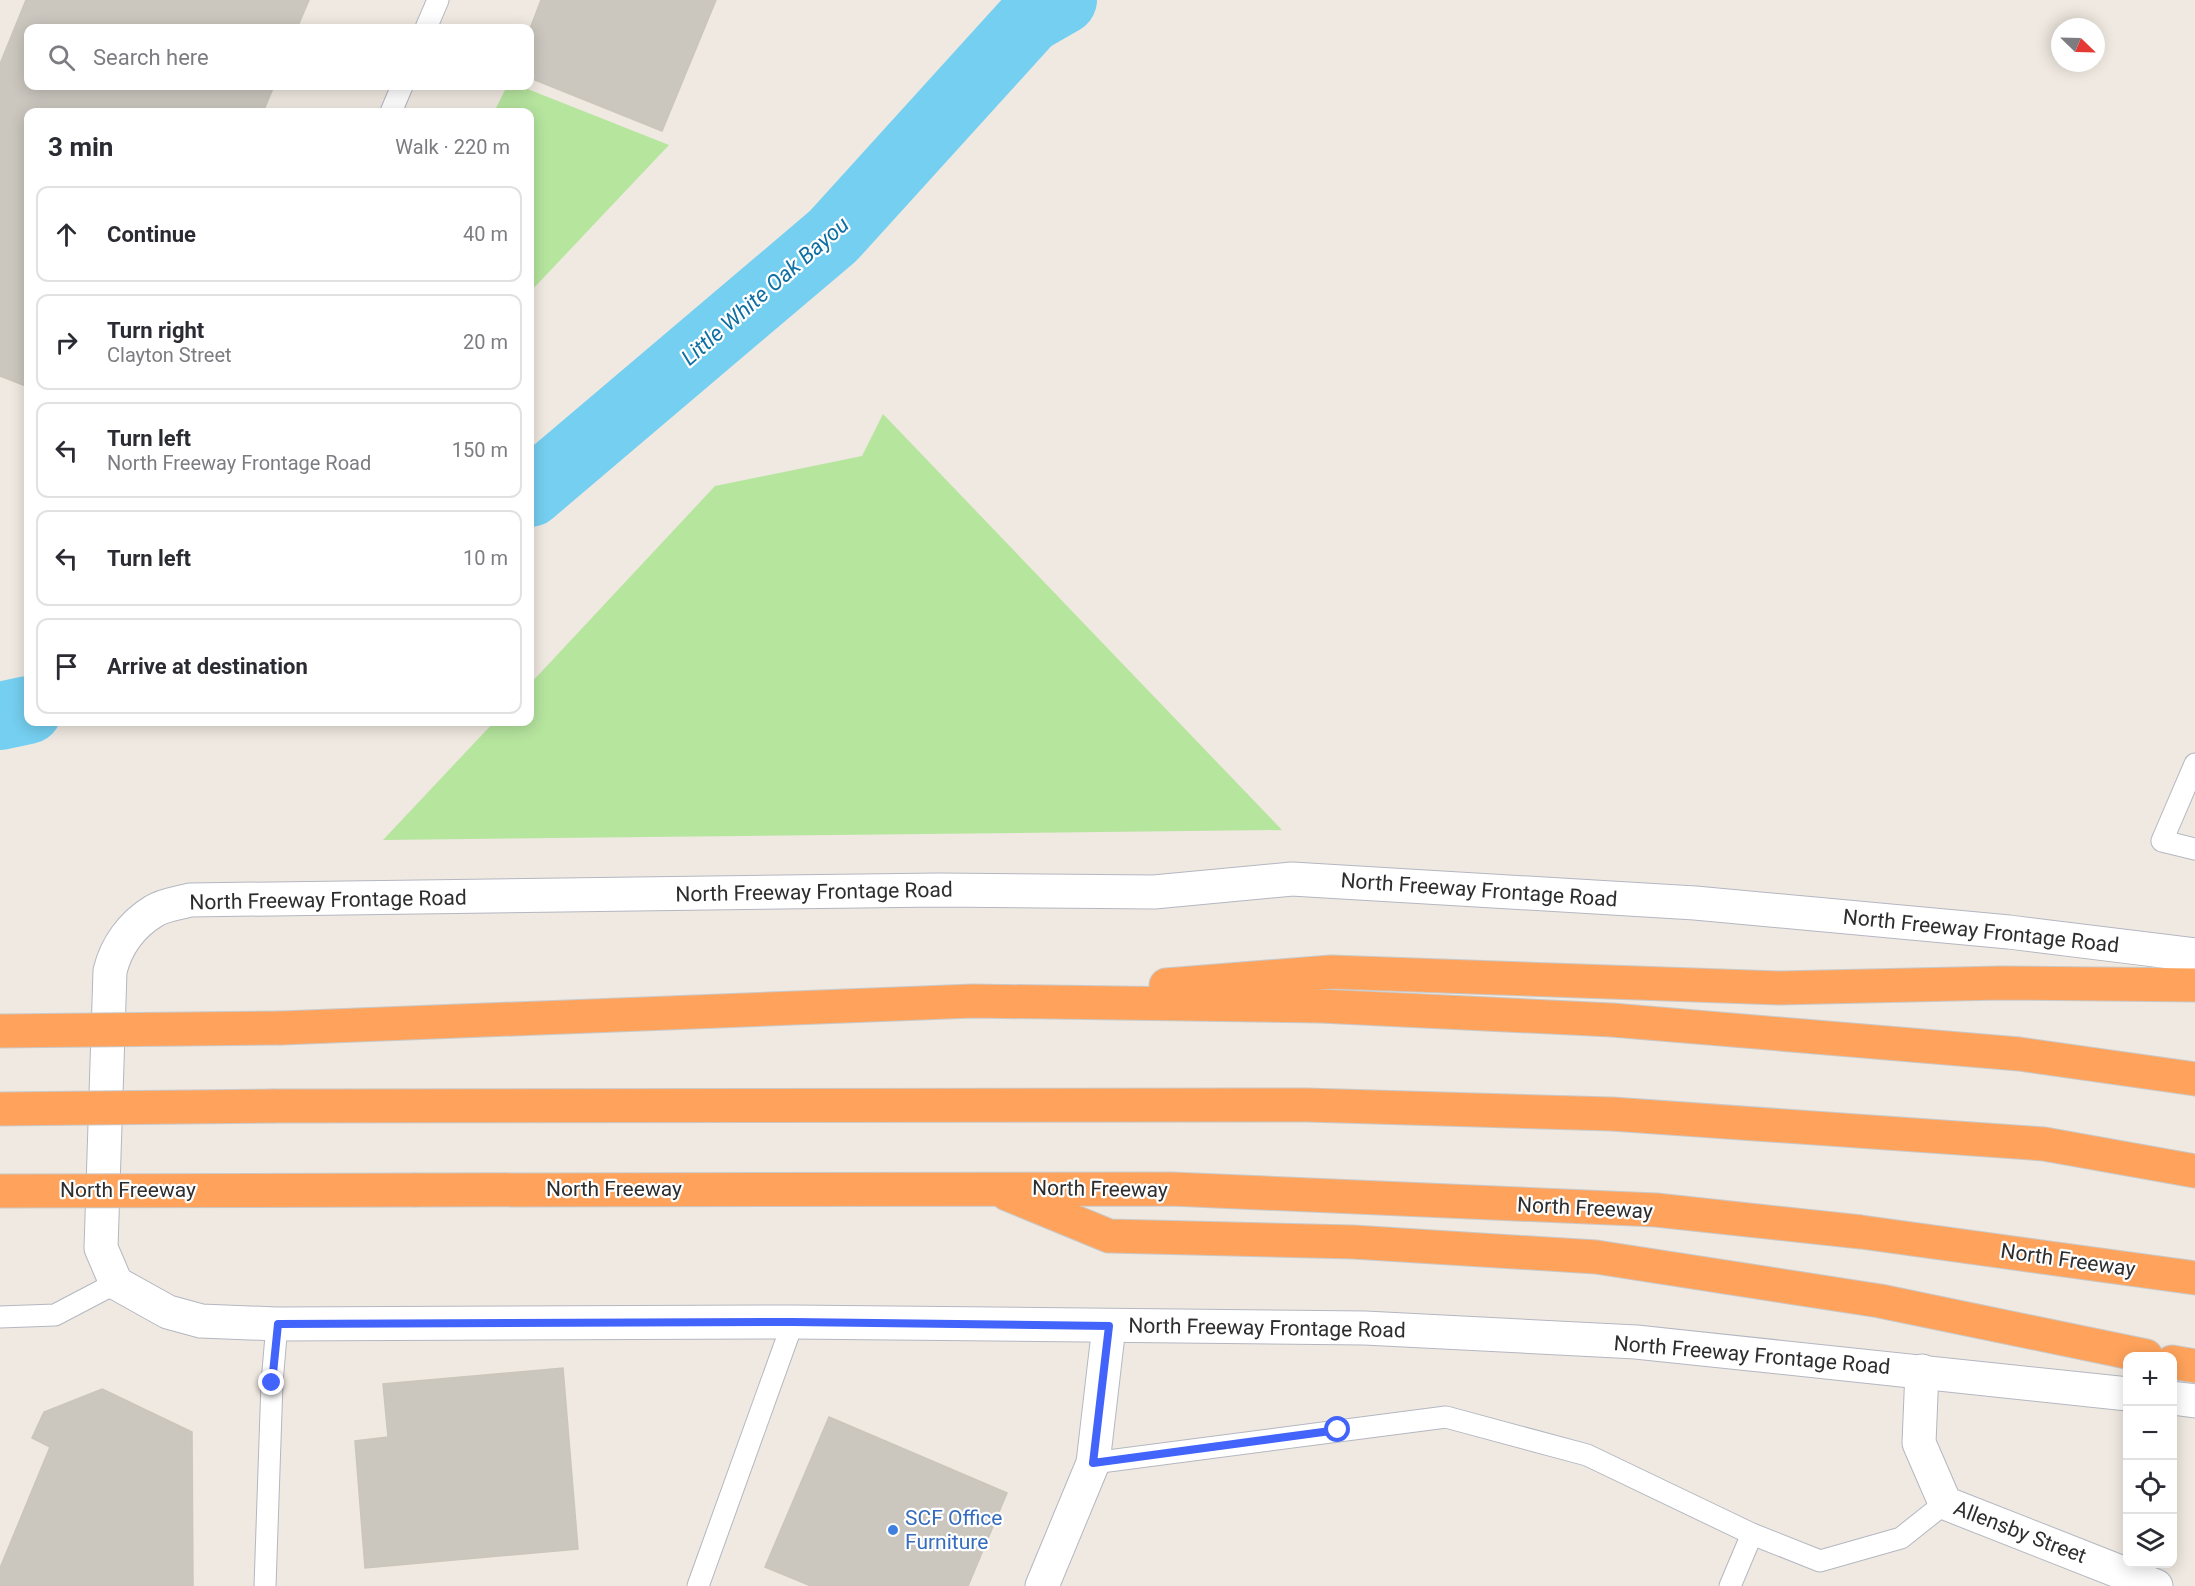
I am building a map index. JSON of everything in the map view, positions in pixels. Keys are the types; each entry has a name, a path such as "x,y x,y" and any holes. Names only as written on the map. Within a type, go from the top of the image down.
{"highway":[{"path":"0,1031 281,1028 973,1001 1331,972 1779,988 2000,982 2195,985"},
{"path":"973,1001 1320,1006 1612,1020 2019,1054 2195,1079"},
{"path":"0,1109 274,1106 1307,1105 1612,1114 2044,1144 2195,1159"},
{"path":"2044,1144 2195,1171"},
{"path":"991,1187 1109,1236 1353,1242 1596,1257 1880,1300 2127,1352"},
{"name":"North Freeway","path":"0,1191 991,1187 1171,1189 1656,1210 1861,1232 2195,1278"},
{"path":"2177,1363 2195,1366"}],"street":[{"name":"North Freeway Frontage Road","path":"2123,1394 1636,1342 1365,1328 793,1322 278,1324 201,1321 179,1315 143,1300 116,1283 101,1248 110,971 115,952 131,930 155,910 190,900 939,890 1154,892 1292,879 1695,903 2009,932 2195,956"},
{"path":"1042,1586 1093,1463 1109,1326"},
{"name":"Allensby Street","path":"1922,1371 1919,1443 1945,1503 2156,1586"},
{"path":"2177,1399 2195,1401"}],"lane":[{"path":"428,24 438,0"},
{"path":"393,108 400,90"},
{"path":"2195,764 2162,841 2195,849"},
{"path":"0,1317 55,1315 116,1283"},
{"path":"698,1586 793,1322"},
{"path":"265,1586 272,1383 278,1324"},
{"path":"1093,1463 1446,1417 1587,1455 1752,1534 1820,1561 1901,1538 1945,1503"},
{"path":"1730,1586 1752,1534"}],"green space":[{"path":"505,90 530,90 669,145 534,288 534,108 496,108"},
{"path":"883,414 1282,830 383,840 490,726 534,726 534,680 715,486 862,456"}],"building":[{"path":"26,0 309,0 299,24 24,24 24,90 272,90 265,108 24,108 24,385 0,376 0,64"},
{"path":"541,0 716,0 662,131 534,80 534,24 532,24"},
{"path":"563,1368 578,1549 365,1568 355,1441 388,1437 383,1384"},
{"path":"102,1389 192,1432 193,1586 0,1586 0,1568 50,1447 32,1438 44,1412"},
{"path":"829,1417 1007,1493 968,1586 811,1586 765,1567"}],"waterway":[{"name":"Little White Oak Bayou","path":"534,490 833,236 1030,19 1063,0"},
{"name":"Little White Oak Bayou","path":"0,716 24,711"}],"place":[{"name":"SCF Office Furniture","path":"893,1530"}],"route":[{"path":"272,1383 278,1324 793,1322 1109,1326 1093,1463 1338,1430"}]}
